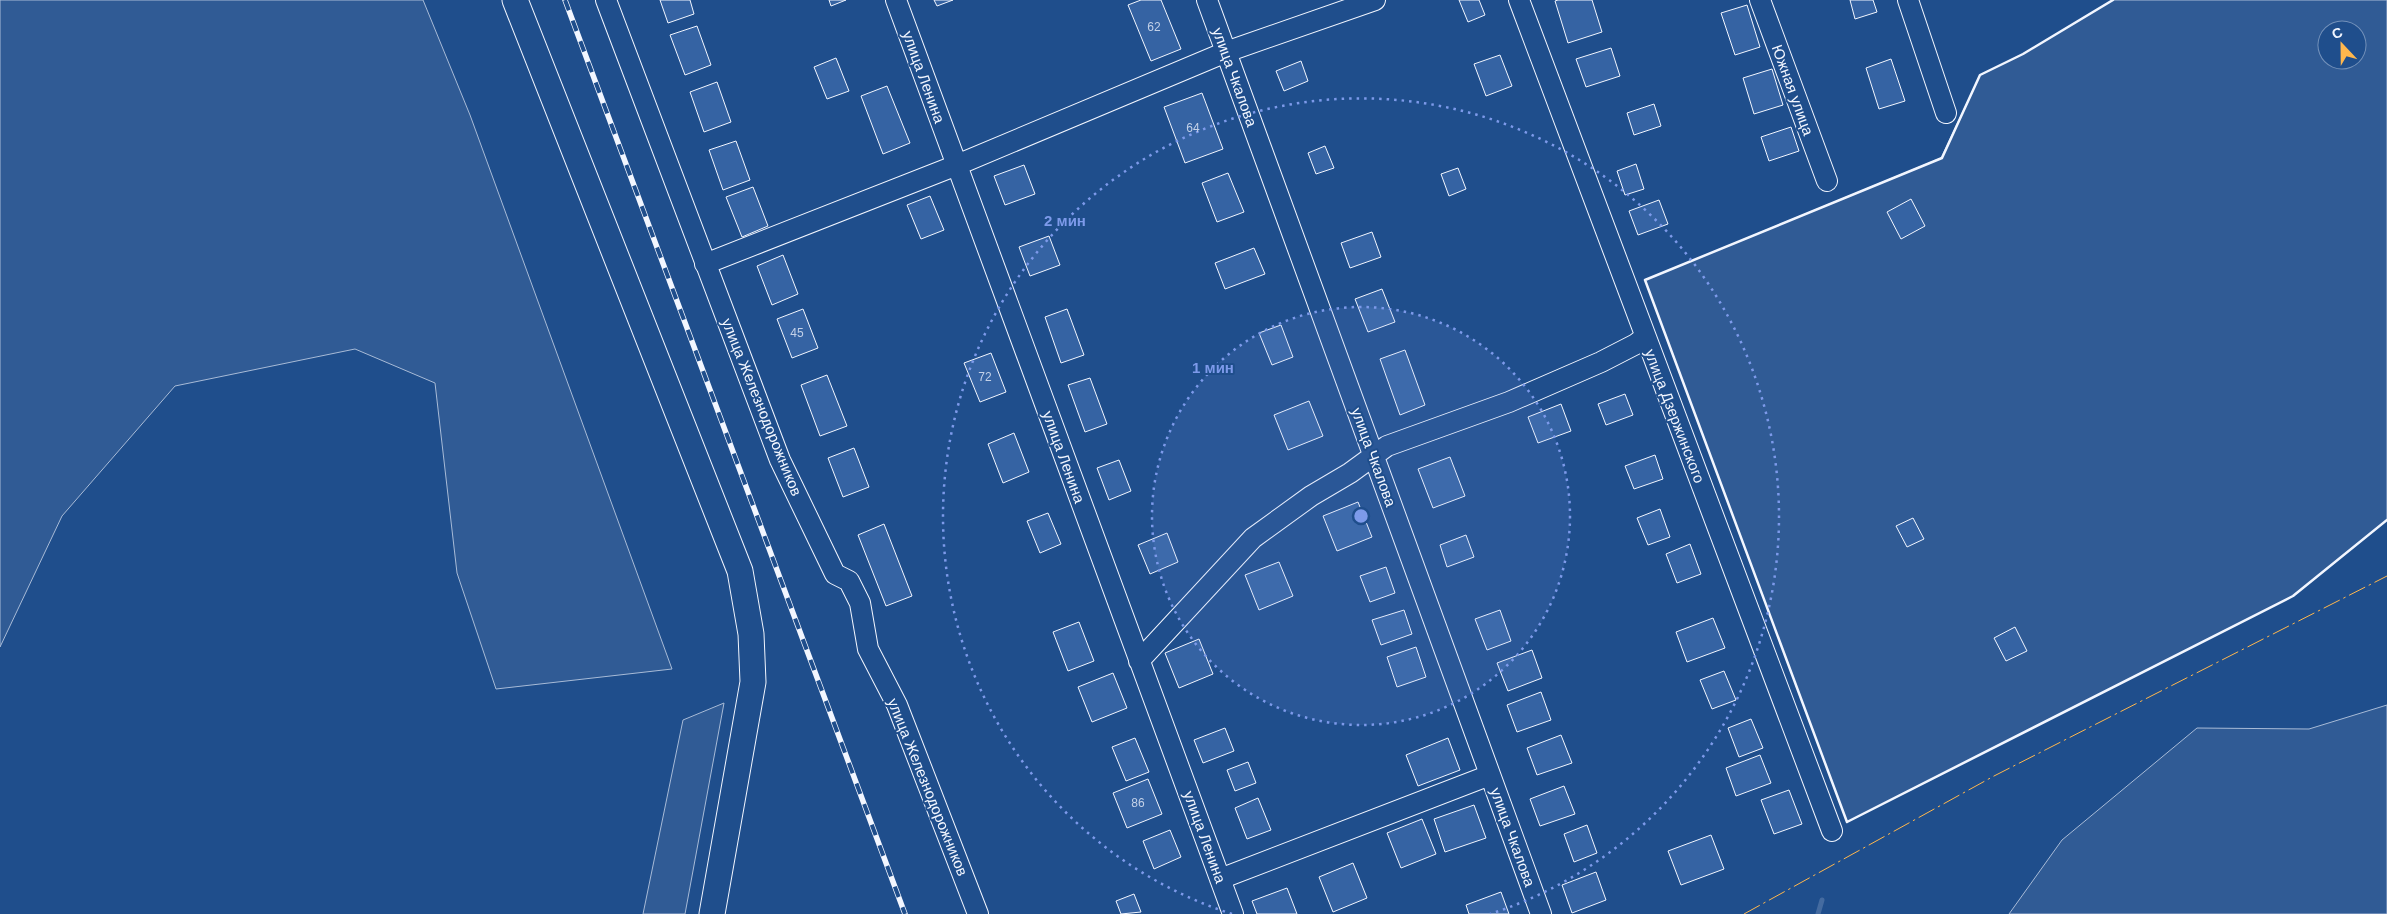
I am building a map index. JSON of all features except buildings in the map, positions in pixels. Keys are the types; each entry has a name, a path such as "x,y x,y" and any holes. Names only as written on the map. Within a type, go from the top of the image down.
{"main road":[{"path":"515,0 740,571 751,634 753,682 712,914"}],"street":[{"name":"улица Железнодорожников","path":"606,0 780,460 835,574 849,581 860,604 868,649 897,705 978,914"},
{"name":"улица Ленина","path":"896,0 1233,914"},
{"name":"улица Чкалова","path":"1207,0 1541,914"},
{"path":"705,264 957,165 1226,52 1375,0"},
{"name":"улица Дзержинского","path":"1520,0 1832,831"},
{"name":"Южная улица","path":"1760,0 1827,181"},
{"path":"1908,0 1946,113"},
{"path":"1139,660 1253,538 1311,496 1374,457 1387,446 1509,402 1579,372 1636,344 1645,337"},
{"path":"1220,879 1490,775"}],"shaded area":[{"path":"0,0 423,0 470,115 672,669 496,689 457,573 435,383 355,349 175,386 62,516 0,647"},
{"path":"2113,0 2387,0 2387,520 2293,596 1847,822 1645,280 1941,158 1980,75 2023,54"},
{"path":"724,703 685,914 643,914 683,720"},
{"path":"2387,705 2387,914 2009,914 2062,840 2197,728 2309,729"}],"waterway":[{"path":"1818,914 1822,900"}],"railway":[{"path":"565,0 905,914"}],"wall":[{"path":"2113,0 2023,54 1980,75 1942,158 1645,280 1847,822 2293,596 2387,520"}],"power":[{"path":"1744,914 1994,776 2387,576"}]}
